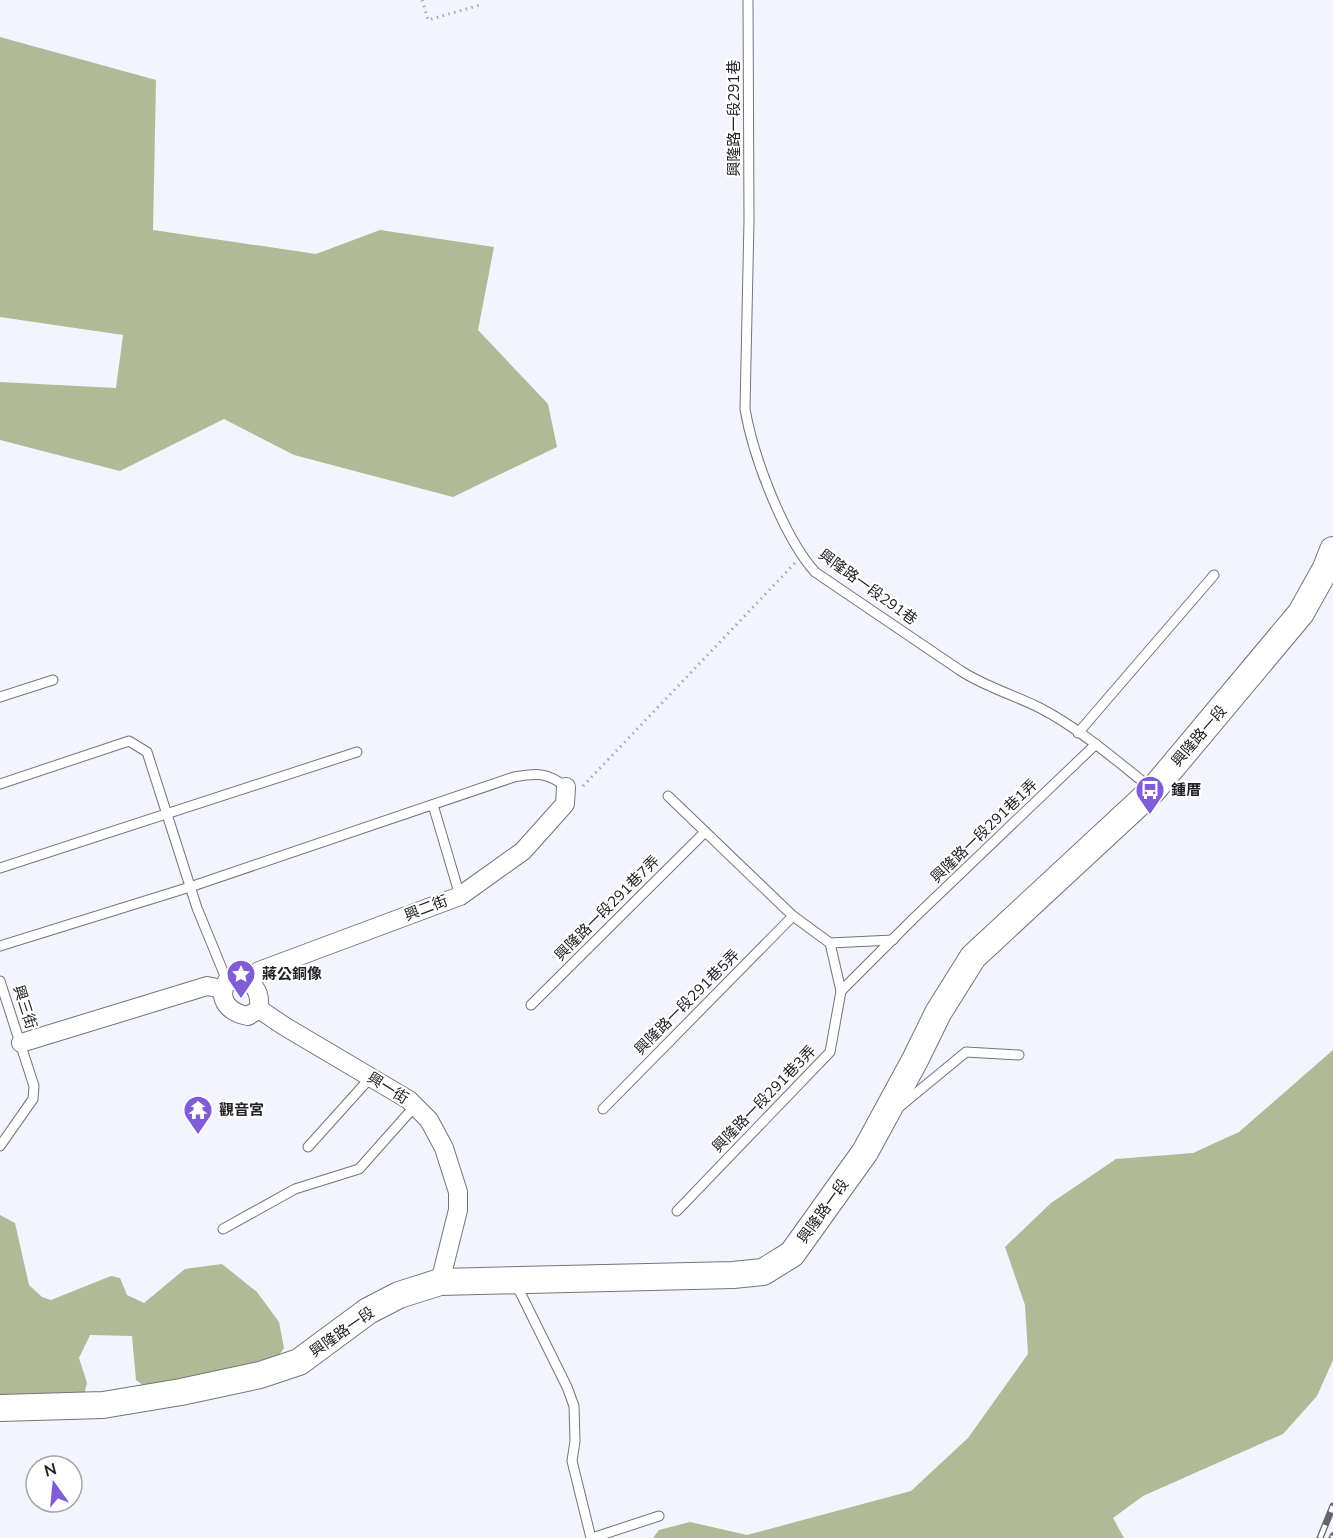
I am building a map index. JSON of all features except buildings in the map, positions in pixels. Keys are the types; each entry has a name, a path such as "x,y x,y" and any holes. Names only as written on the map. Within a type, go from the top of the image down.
{"street":[{"name":"興隆路一段","path":"0,1408 103,1405 181,1392 260,1375 299,1362 368,1311 399,1295 440,1282 721,1276 763,1272 792,1254 865,1152 938,1013 973,957 1153,790 1301,613 1326,568 1333,550"},
{"name":"興二街","path":"249,981 259,971 460,896 523,851 565,804 566,791"},
{"path":"21,1043 207,986 249,981 257,989 260,997 259,1009 248,1016 237,1014 227,1005 225,985"},
{"name":"興一街","path":"259,1009 409,1100 429,1119 444,1148 458,1192 458,1210 440,1282"}],"lane":[{"name":"興隆路一段291巷","path":"748,0 749,220 745,409 748,430 770,490 801,556 815,572 979,682 1041,708 1096,744 1153,790"},
{"path":"1078,733 1214,575"},
{"path":"0,697 53,680"},
{"path":"0,784 129,741 147,752 190,887 225,985"},
{"name":"興隆路一段291巷1弄","path":"841,991 1096,744"},
{"path":"0,868 357,752"},
{"path":"0,946 190,887 514,777 535,773 554,777 566,791"},
{"path":"668,796 793,916 830,943 893,940"},
{"path":"433,805 460,896"},
{"name":"興隆路一段291巷7弄","path":"531,1005 705,832"},
{"name":"興隆路一段291巷5弄","path":"603,1109 793,916"},
{"path":"830,943 841,991"},
{"name":"興三街","path":"0,981 21,1043"},
{"name":"興隆路一段291巷3弄","path":"677,1211 830,1052 841,991"},
{"path":"0,1146 33,1100 34,1086 21,1043"},
{"path":"882,1120 966,1052 1019,1055"},
{"path":"308,1147 370,1077"},
{"path":"223,1229 295,1189 359,1169 415,1106"},
{"path":"512,1281 523,1298 574,1406 575,1441 572,1461 591,1538 659,1516"}],"path":[{"path":"422,0 428,20 480,5"},
{"path":"566,791 586,784 801,556"}],"green space":[{"path":"0,37 156,80 153,230 316,254 380,230 494,247 478,330 548,404 557,447 453,497 294,455 224,419 120,471 0,440 0,382 116,388 123,335 0,317"},
{"path":"1333,1050 1333,1360 1317,1396 1283,1434 1143,1496 1113,1518 1124,1538 653,1538 659,1530 690,1522 747,1535 911,1491 968,1438 1028,1354 1025,1305 1005,1247 1051,1203 1116,1159 1193,1153 1239,1132"},
{"path":"0,1215 15,1223 29,1285 42,1297 51,1300 111,1276 120,1278 127,1295 144,1303 185,1269 222,1264 257,1292 279,1322 284,1348 275,1361 150,1390 136,1380 132,1336 90,1335 79,1358 87,1383 83,1399 0,1402"}],"railway":[{"path":"1320,1538 1333,1506"}],"place":[{"name":"鍾厝","path":"1150,816"},
{"name":"蔣公銅像","path":"241,1000"},
{"name":"觀音宮","path":"198,1136"}]}
